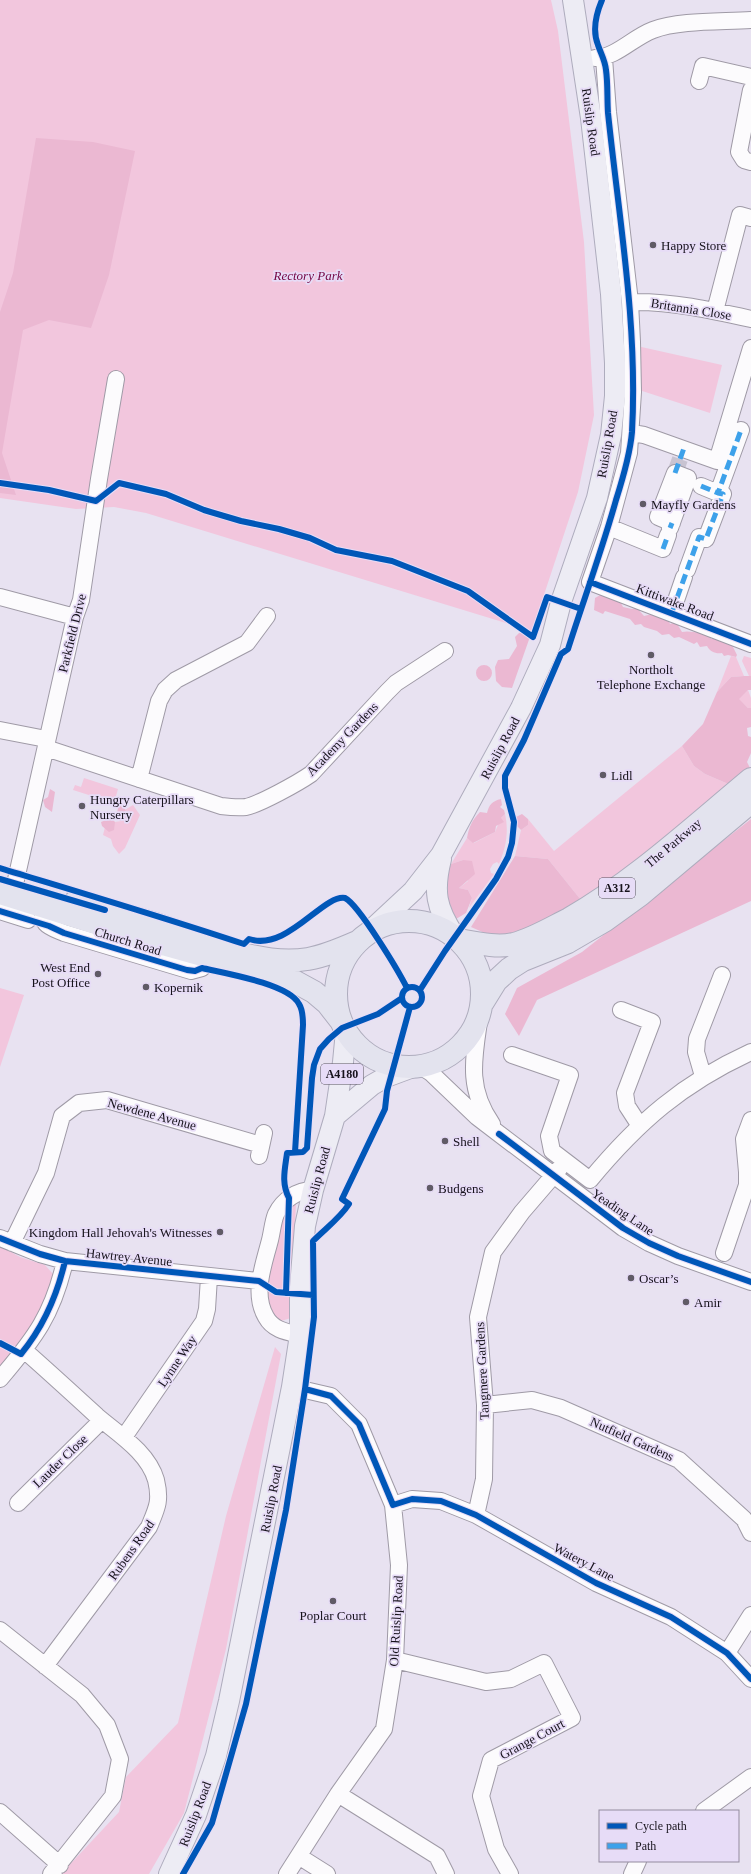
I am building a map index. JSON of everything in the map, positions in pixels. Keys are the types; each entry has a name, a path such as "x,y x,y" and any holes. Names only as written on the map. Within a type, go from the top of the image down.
{"highway":[{"name":"The Parkway","path":"457,938 488,944 513,944 546,931 596,903 632,878 751,779"},
{"name":"The Parkway","path":"481,1008 496,981 509,969 523,960 568,942 604,921 640,895 751,802"},
{"name":"Church Road","path":"5,885 36,913 292,980 314,992 327,1003 344,1027"},
{"name":"Church Road","path":"5,885 159,925 236,952 269,959 307,959 332,953 363,937"},
{"name":"A312","path":"406,920 425,922 440,927 457,938 475,960 483,988 481,1008 471,1034 458,1049 441,1060 416,1067 396,1066 379,1060 363,1050 344,1027 337,1007 336,989 339,971 346,955 363,937 387,923 406,920"}],"main road":[{"name":"Ruislip Road","path":"363,937 413,891 442,855 521,708 548,650 561,602 606,502 615,396 612,294 582,58 573,0"},
{"name":"Ruislip Road","path":"442,855 436,893 441,913 457,938"},
{"name":"A4180","path":"335,1116 343,1062 344,1027"},
{"name":"A4180","path":"335,1116 372,1085 386,1077 416,1067"},
{"name":"Ruislip Road","path":"169,1874 196,1815 216,1756 229,1701 292,1387 300,1335 302,1254 305,1226 313,1190 335,1116"}],"street":[{"path":"582,58 604,58 614,54 630,42 652,30 669,26 751,20"},
{"path":"604,58 608,112 630,302 632,342 632,433 629,453 606,502 609,527 668,533 658,517 678,463"},
{"path":"699,81 703,66 751,77"},
{"path":"751,90 739,152 744,160 751,162"},
{"path":"715,311 740,216 751,218"},
{"name":"Britannia Close","path":"630,302 657,302 715,311 751,319"},
{"path":"632,433 644,435 678,463 717,461 751,348"},
{"name":"Parkfield Drive","path":"5,885 46,744 74,616 81,600 98,479 116,379"},
{"path":"718,493 741,430"},
{"path":"672,612 699,537 706,540 723,494 701,486"},
{"name":"Kittiwake Road","path":"609,527 590,582 672,612 751,644"},
{"path":"0,597 74,616"},
{"path":"139,779 159,701 165,690 176,680 247,643 267,616"},
{"name":"Academy Gardens","path":"0,730 46,744 139,779 221,806 235,808 248,806 301,781 311,774 396,683 445,651"},
{"name":"Church Road","path":"0,911 36,913"},
{"path":"703,1076 696,1052 697,1039 722,975"},
{"name":"Yeading Lane","path":"481,1008 473,1061 474,1086 483,1112 499,1134"},
{"path":"621,1010 652,1022 625,1092 627,1106 640,1126"},
{"path":"512,1055 570,1075 549,1136 552,1151 590,1180 610,1156 671,1098 703,1076 751,1052"},
{"name":"Yeading Lane","path":"416,1067 431,1074 477,1117 623,1228 649,1243 678,1256 751,1282"},
{"name":"Newdene Avenue","path":"6,1241 46,1173 62,1116 79,1103 107,1100 261,1145"},
{"path":"724,1253 747,1185 744,1139 751,1120"},
{"name":"Tangmere Gardens","path":"476,1515 484,1479 485,1405 478,1317 492,1252 522,1212 554,1177 565,1161"},
{"path":"300,1335 278,1329 266,1318 260,1301 259,1281 276,1214 289,1198 299,1192 313,1190"},
{"name":"Hawtrey Avenue","path":"6,1241 65,1261 259,1281"},
{"path":"0,1379 24,1350 51,1308 59,1288 65,1261"},
{"name":"Lynne Way","path":"124,1437 204,1321 207,1310 209,1277"},
{"name":"Rubens Road","path":"24,1350 102,1420 124,1437 142,1455 156,1479 159,1503 149,1527 45,1666"},
{"name":"Old Ruislip Road","path":"287,1874 300,1857 338,1794 384,1729 395,1660 399,1565 393,1505 359,1424 331,1396 292,1387"},
{"name":"Nutfield Gardens","path":"485,1405 532,1400 561,1408 679,1460 744,1519 751,1532"},
{"name":"Lauder Close","path":"18,1503 102,1420"},
{"name":"Watery Lane","path":"393,1505 412,1499 441,1501 476,1515 596,1583 671,1617 727,1653 751,1678"},
{"path":"727,1653 751,1615"},
{"path":"0,1630 82,1696 107,1725 120,1759 113,1796 55,1869 0,1812"},
{"name":"Grange Court","path":"395,1660 486,1682 511,1679 544,1663 572,1718 491,1760 481,1796 496,1849 510,1874"},
{"path":"705,1810 751,1777"},
{"path":"338,1794 437,1856 446,1874"},
{"path":"300,1857 327,1874"},
{"path":"632,1874 638,1862"}],"green space":[{"name":"Rectory Park","path":"0,0 551,0 558,31 584,242 594,415 578,492 532,631 146,513 114,507 76,509 0,498"},
{"path":"637,346 722,365 710,413 636,389"},
{"path":"731,656 736,657 744,676 731,677 717,692"},
{"path":"744,656 751,658 751,676 749,676 742,661"},
{"path":"748,690 751,698 751,708 748,708 738,699"},
{"path":"682,746 694,766 705,774 733,786 585,905 548,859 515,856 521,830 528,825 528,819 554,851"},
{"path":"84,778 118,789 114,803 73,790 75,785 81,787"},
{"path":"133,805 140,815 125,848 119,854 113,846 111,839 103,835 106,823 122,821 123,811"},
{"path":"505,814 507,833 505,846 499,864 497,862 493,864 490,869 491,873 494,874 469,908 472,898 468,890 459,888 468,881 463,860 451,864 467,838 474,843 495,832 501,818"},
{"path":"0,988 24,995 0,1067"},
{"path":"296,1202 291,1318 281,1321 275,1318 269,1306 266,1277 281,1214"},
{"path":"0,1246 20,1257 45,1265 53,1274 54,1287 20,1346 0,1369"},
{"path":"275,1347 281,1354 226,1649 184,1813 149,1874 61,1874 119,1812 126,1777 178,1723 226,1516"}],"shaded area":[{"path":"36,138 93,142 135,151 109,275 91,328 49,320 23,330 2,453 16,495 0,493 0,312 13,273"},
{"path":"602,594 621,603 623,607 632,609 637,608 644,616 656,613 659,617 667,617 670,624 676,622 682,632 706,632 711,636 711,639 717,637 726,644 732,645 737,655 736,657 728,655 724,656 722,653 715,653 711,651 707,646 700,647 697,642 694,644 679,637 674,638 669,634 662,635 657,631 644,627 641,624 635,625 630,619 605,611 603,614 594,610 595,598"},
{"path":"532,631 512,688 502,687 496,681 495,667 498,660 509,659 517,646 515,637 519,633"},
{"path":"484,665 491,670 492,673 487,680 484,681 477,676 476,673 481,666"},
{"path":"751,676 751,690 748,690 739,699 748,708 751,708 751,727 747,728 748,736 751,737 751,753 747,762 751,770 733,786 705,774 694,766 682,746 703,724 717,692 731,677"},
{"path":"50,789 55,792 52,812 45,807 43,800 48,797"},
{"path":"501,799 502,805 500,807 504,810 505,814 501,818 504,822 496,826 495,832 473,843 467,838 473,821 480,812 487,813 491,804"},
{"path":"119,805 125,809 127,816 125,820 120,821 116,816"},
{"path":"522,814 528,819 528,825 521,830 517,826 516,817"},
{"path":"111,818 115,822 114,830 109,832 102,826 101,822"},
{"path":"751,819 751,901 537,1000 519,1036 505,1014 517,988 582,952"},
{"path":"515,856 548,859 585,905 537,930 496,938 471,927"},
{"path":"463,860 472,861 475,874 459,888 468,890 472,898 466,913 456,919 448,902 447,874 451,864"}],"tunnel":[{"path":"676,470 680,459"}],"marked path":[{"path":"672,612 699,537 706,539 723,494 718,493 741,430"},
{"path":"675,473 684,448"},
{"path":"701,486 718,493"},
{"path":"670,528 672,523"},
{"path":"663,549 668,535"}],"cycle path":[{"path":"420,990 445,951 496,879 508,857 512,843 514,822 505,788 505,776 524,740 561,654 568,649 605,537 624,475 630,449 633,392 630,312 608,113 606,70 595,34 598,11 602,0"},
{"path":"0,483 49,490 96,501 119,483 166,494 204,510 310,538 336,550 392,561 468,591 533,637 547,597 581,609"},
{"path":"590,582 751,644"},
{"path":"0,868 244,944 249,939 263,941 277,938 290,931 336,899 345,898 369,925 388,954 407,988"},
{"path":"0,879 105,910"},
{"path":"0,911 49,926 64,933 187,970 195,971 202,968 255,980 270,985 293,997 300,1006 303,1022 295,1152"},
{"path":"412,987 419,990 422,997 419,1004 412,1007 405,1004 402,997 405,990 412,987"},
{"path":"286,1293 289,1198 284,1181 285,1165 287,1153 303,1152 307,1148 312,1078 314,1065 320,1049 342,1028 378,1014 402,998"},
{"path":"183,1874 212,1823 246,1704 286,1510 305,1389 314,1317 313,1241 349,1204 342,1199 385,1109 387,1091 410,1007"},
{"path":"499,1134 623,1228 649,1243 678,1256 751,1282"},
{"path":"0,1238 40,1254 65,1261 259,1281 276,1292 313,1295"},
{"path":"0,1343 21,1354 36,1333 49,1310 65,1261"},
{"path":"305,1389 331,1396 359,1424 393,1505 412,1499 441,1501 476,1515 596,1583 671,1617 727,1653 751,1679"}],"place":[{"name":"Happy Store","path":"653,245"},
{"name":"Mayfly Gardens","path":"643,504"},
{"name":"Northolt Telephone Exchange","path":"651,655"},
{"name":"Lidl","path":"603,775"},
{"name":"Hungry Caterpillars Nursery","path":"82,806"},
{"name":"West End Post Office","path":"98,974"},
{"name":"Kopernik","path":"146,987"},
{"name":"Shell","path":"445,1141"},
{"name":"Budgens","path":"430,1188"},
{"name":"Kingdom Hall Jehovah's Witnesses","path":"220,1232"},
{"name":"Oscar’s","path":"631,1278"},
{"name":"Amir","path":"686,1302"},
{"name":"Poplar Court","path":"333,1601"}]}
